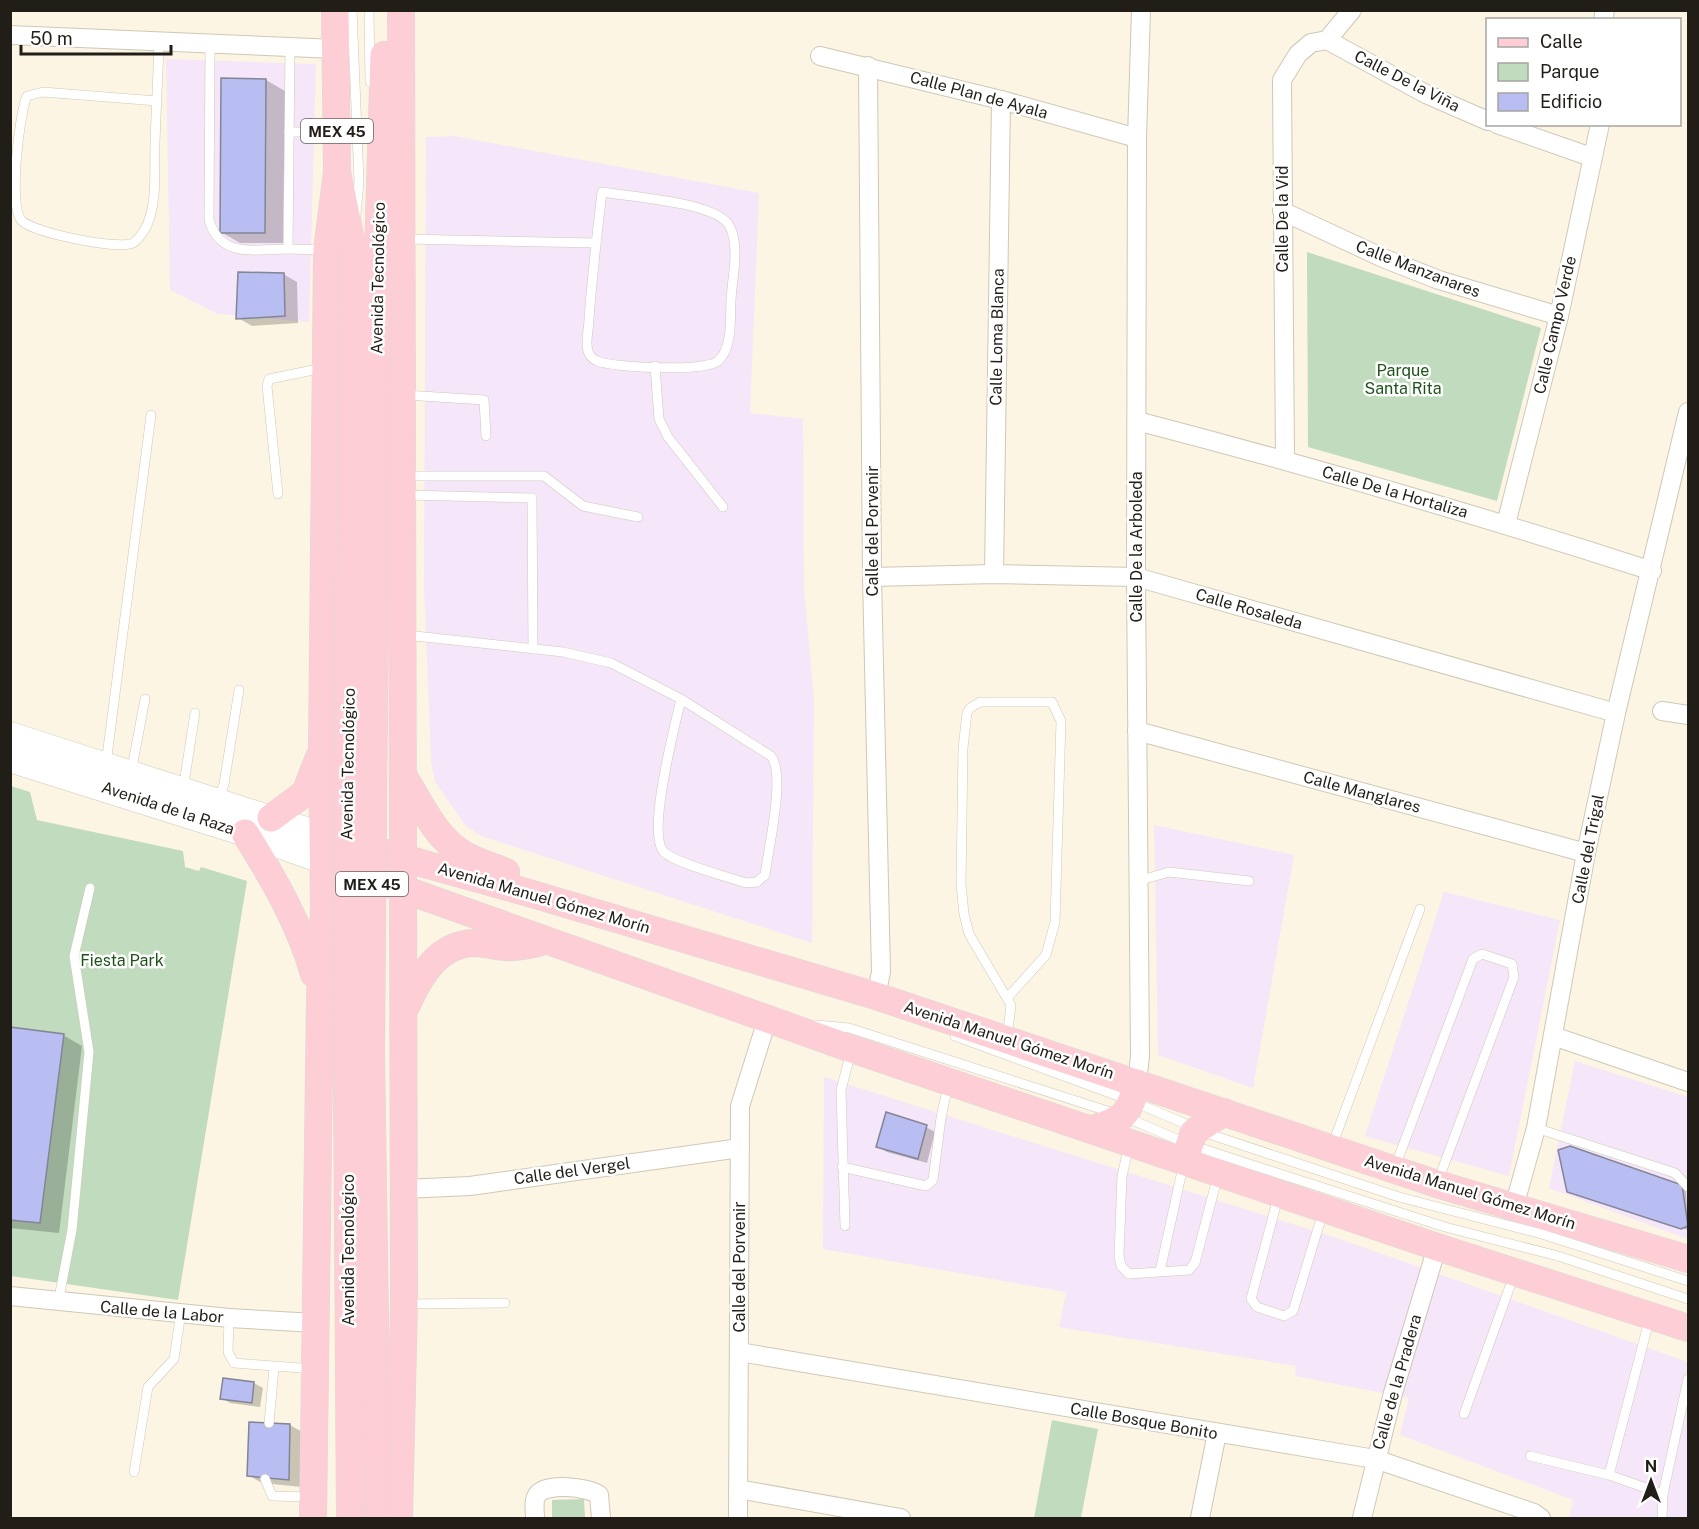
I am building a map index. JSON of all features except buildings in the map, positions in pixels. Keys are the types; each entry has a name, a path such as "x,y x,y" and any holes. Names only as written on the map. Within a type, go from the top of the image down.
{"main road":[{"name":"Avenida Tecnológico","path":"335,10 337,172 353,249 371,1052 378,1518"},
{"name":"Avenida Tecnológico","path":"350,1518 346,947 353,249 385,10"},
{"path":"399,1518 404,1304 402,10"},
{"path":"313,1508 320,997 324,908 322,748 326,368 353,249"},
{"name":"Avenida de la Raza","path":"10,735 102,776 245,833 324,836"},
{"path":"271,818 304,793 322,748"},
{"name":"Avenida de la Raza","path":"10,759 102,776 131,773 324,836"},
{"path":"402,775 428,820 441,835 464,854 508,873 530,892"},
{"path":"324,836 350,827 371,831 386,826 403,814"},
{"path":"245,833 280,889 303,937 320,997"},
{"path":"324,836 403,904"},
{"name":"Avenida Manuel Gómez Morín","path":"324,836 530,892 876,996 1007,1039 1131,1100 1224,1112 1437,1184 1689,1259"},
{"path":"324,908 350,892 367,889 403,904"},
{"name":"Avenida Manuel Gómez Morín","path":"403,904 547,942 767,1020 1130,1143 1190,1144 1219,1172 1437,1247 1686,1326"},
{"path":"404,1012 419,977 439,956 455,947 473,943 508,948 547,942"},
{"path":"1092,1129 1131,1100"},
{"path":"1190,1144 1224,1112"}],"street":[{"name":"Calle De la Arboleda","path":"1131,1100 1140,1056 1136,578 1137,138 1141,10"},
{"name":"Calle De la Vid","path":"1286,460 1282,80 1298,54 1311,44 1327,39 1352,10"},
{"path":"10,35 159,44 336,49"},
{"name":"Calle De la Viña","path":"1327,39 1426,94 1486,120"},
{"name":"Calle Plan de Ayala","path":"820,56 1001,100 1137,138"},
{"name":"Calle del Porvenir","path":"868,66 872,577 881,972 876,996"},
{"name":"Calle Loma Blanca","path":"994,574 1001,100"},
{"path":"1503,126 1591,157"},
{"name":"Calle Campo Verde","path":"1506,524 1559,316 1591,157 1599,126"},
{"name":"Calle Manzanares","path":"1282,211 1392,262 1460,286 1559,316"},
{"name":"Calle del Trigal","path":"1514,1207 1536,1128 1586,853 1616,713 1689,412"},
{"name":"Calle De la Hortaliza","path":"1137,420 1286,460 1506,524 1652,571"},
{"name":"Calle Rosaleda","path":"872,577 994,574 1136,578 1616,713"},
{"path":"1662,711 1689,715"},
{"name":"Calle Manglares","path":"1137,731 1586,853"},
{"name":"Calle del Porvenir","path":"738,1518 740,1106 767,1020"},
{"path":"1553,1036 1689,1082"},
{"name":"Calle del Vergel","path":"404,1188 470,1185 740,1148"},
{"name":"Calle de la Pradera","path":"1362,1518 1375,1459 1437,1247"},
{"name":"Calle de la Labor","path":"10,1296 57,1303 315,1323"},
{"name":"Calle Bosque Bonito","path":"739,1352 1375,1459 1534,1513 1541,1518"},
{"path":"1200,1518 1217,1433"},
{"path":"535,1518 535,1500 540,1491 548,1488 585,1487 599,1495 601,1518"},
{"path":"738,1489 901,1518"}],"lane":[{"path":"352,10 359,181 353,249"},
{"path":"369,10 370,93"},
{"path":"157,101 43,92 27,96 20,133 15,197 17,214 22,222 42,231 120,245 133,242 146,227 152,208 157,101 159,44"},
{"path":"210,45 208,197 212,230 217,239 232,248 353,249"},
{"path":"288,249 290,48"},
{"path":"353,249 371,128"},
{"path":"289,132 337,132"},
{"path":"602,192 709,211 729,224 733,237 734,260 728,341 725,352 719,361 711,365 655,366 616,365 596,361 588,352 602,192"},
{"path":"403,239 596,243"},
{"path":"655,366 659,419 668,437 723,507"},
{"path":"278,494 267,386 269,379 326,368"},
{"path":"402,394 484,400 486,436"},
{"path":"102,776 152,415"},
{"path":"402,486 544,476 583,506 638,516"},
{"path":"402,486 532,498 533,649"},
{"path":"404,635 563,652 611,663 681,699 771,756 776,762 777,787 765,875 757,882 746,883 669,856 660,846 657,837 662,790 681,699"},
{"path":"218,802 224,784 239,690"},
{"path":"131,773 146,699"},
{"path":"1007,1039 1012,1014 1008,996 978,953 964,914 962,884 965,720 970,708 980,702 1052,702 1061,721 1055,922 1046,955 1008,996"},
{"path":"183,790 195,713"},
{"path":"1138,881 1169,872 1249,881"},
{"path":"57,1303 72,1230 89,1052 89,1040 80,1004 75,956 90,888"},
{"path":"1331,1149 1420,909"},
{"path":"1394,1170 1473,959 1482,954 1512,964 1515,974 1437,1184"},
{"path":"876,996 957,1037 1131,1100 1190,1144 1445,1227 1558,1256 1689,1299"},
{"path":"767,1020 849,1028 1131,1100 1190,1144"},
{"path":"845,1226 841,1090 852,1049"},
{"path":"842,1167 926,1186 933,1180 940,1118 949,1082"},
{"path":"1536,1128 1675,1173 1689,1187"},
{"path":"1160,1271 1190,1144 1209,1134 1399,1197 1542,1234 1689,1281"},
{"path":"1130,1143 1122,1176 1119,1256 1121,1266 1129,1274 1189,1270 1195,1263 1219,1172"},
{"path":"1279,1192 1251,1299 1257,1307 1284,1316 1293,1311 1324,1208"},
{"path":"1464,1414 1515,1272"},
{"path":"404,1304 505,1303"},
{"path":"134,1472 148,1387 174,1359 181,1312"},
{"path":"1609,1475 1650,1316"},
{"path":"229,1318 228,1352 234,1363 274,1368 315,1369"},
{"path":"269,1423 274,1368"},
{"path":"1662,1518 1663,1494 1689,1379"},
{"path":"1530,1456 1609,1475 1663,1494"},
{"path":"266,1479 272,1496 313,1508"}],"shaded area":[{"path":"166,59 316,64 309,322 218,314 170,290"},
{"path":"454,136 759,193 750,413 803,419 804,587 814,701 812,943 481,836 466,826 435,782 431,762 424,584 426,137"},
{"path":"1154,825 1294,855 1253,1088 1158,1055"},
{"path":"1444,892 1560,920 1509,1176 1365,1136"},
{"path":"1575,1061 1688,1097 1688,1239 1549,1188"},
{"path":"824,1077 1337,1238 1688,1362 1688,1518 1569,1518 1573,1500 1400,1435 1409,1398 1295,1376 1296,1366 1059,1327 1066,1292 823,1249"}],"green space":[{"name":"Parque Santa Rita","path":"1307,252 1541,328 1497,501 1308,447"},
{"name":"Fiesta Park","path":"11,786 30,792 37,820 183,851 185,867 199,871 201,867 247,881 178,1300 11,1276"},
{"path":"1052,1420 1098,1429 1081,1518 1034,1518"},
{"path":"584,1499 585,1518 552,1518 552,1500"}]}
